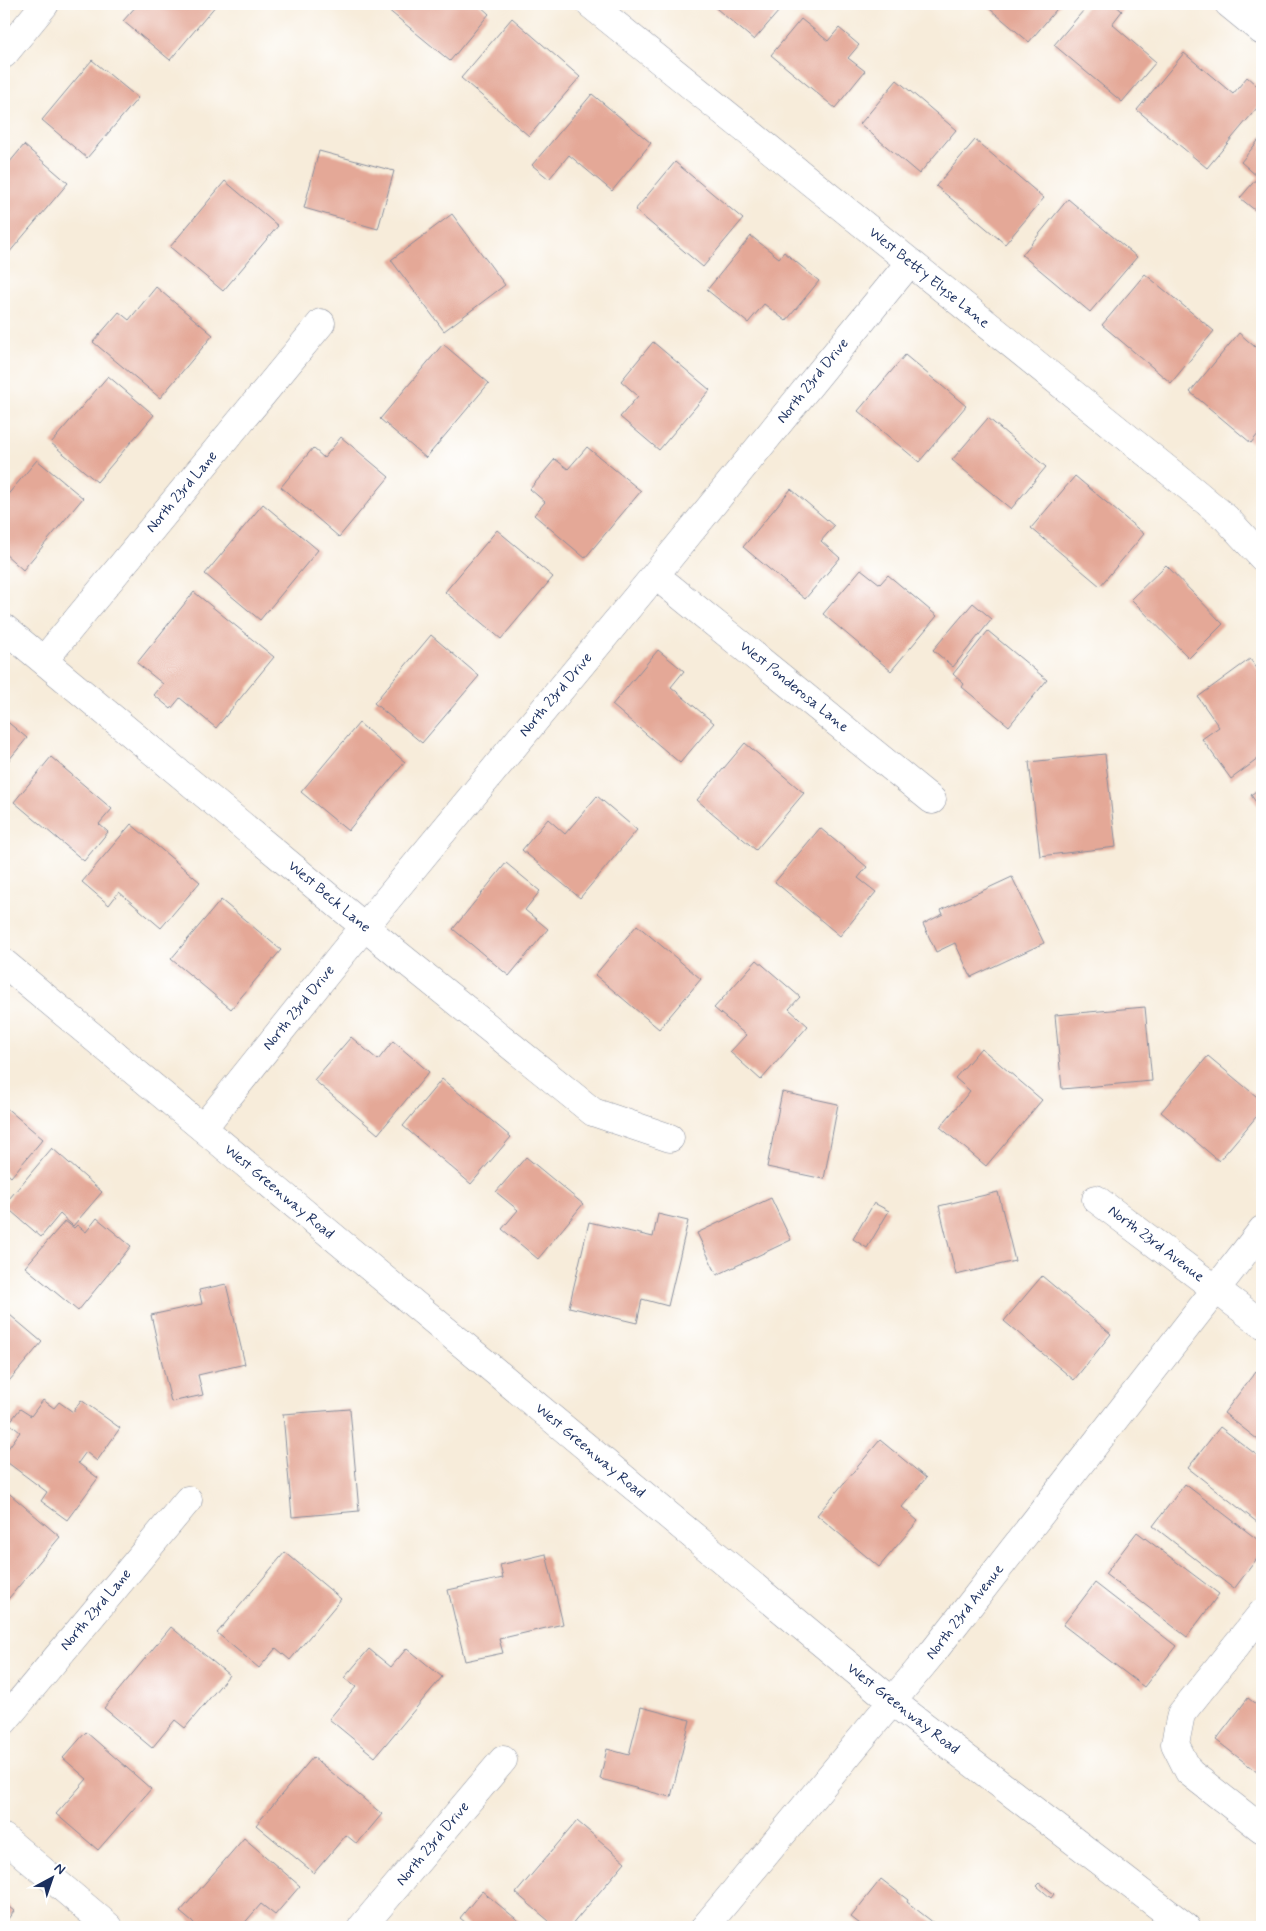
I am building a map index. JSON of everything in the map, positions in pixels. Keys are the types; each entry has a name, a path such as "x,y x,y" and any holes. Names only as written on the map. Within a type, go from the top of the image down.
{"street":[{"path":"4,54 45,4"},
{"name":"West Betty Elyse Lane","path":"590,4 1195,492 1226,518 1262,558"},
{"path":"1229,4 1262,31"},
{"name":"North 23rd Drive","path":"203,1128 365,927 910,262"},
{"name":"North 23rd Lane","path":"44,660 321,324"},
{"name":"West Ponderosa Lane","path":"655,575 932,800"},
{"name":"West Beck Lane","path":"4,628 365,927 593,1112 670,1138"},
{"name":"West Greenway Road","path":"4,963 893,1702 1178,1925"},
{"name":"North 23rd Avenue","path":"1096,1198 1216,1289"},
{"name":"North 23rd Avenue","path":"705,1927 893,1702 1262,1230"},
{"path":"1216,1289 1262,1324"},
{"name":"North 23rd Lane","path":"4,1721 188,1500"},
{"path":"1262,1613 1181,1714 1175,1744 1189,1772 1262,1829"},
{"name":"North 23rd Drive","path":"362,1927 504,1760"},
{"path":"4,1838 109,1927"}],"building":[{"path":"138,4 217,4 170,60 123,21"},
{"path":"381,4 478,4 489,14 450,61"},
{"path":"711,4 785,4 754,40"},
{"path":"984,4 1061,4 1029,42"},
{"path":"1089,4 1114,4 1122,11 1112,24 1156,62 1122,102 1054,45"},
{"path":"512,18 580,77 529,136 461,78"},
{"path":"801,19 828,41 839,28 859,45 848,58 865,71 835,108 771,55"},
{"path":"1184,53 1233,94 1247,77 1262,90 1262,102 1207,168 1137,110"},
{"path":"92,60 138,98 87,158 42,120"},
{"path":"897,80 956,130 919,174 860,124"},
{"path":"592,94 651,143 612,191 569,155 549,179 532,165"},
{"path":"1262,136 1262,216 1240,198 1258,177 1241,162"},
{"path":"975,140 1044,198 1005,244 936,186"},
{"path":"24,145 68,183 8,254 4,250 4,169"},
{"path":"319,151 394,171 378,229 304,208"},
{"path":"675,162 743,219 703,267 635,210"},
{"path":"225,181 278,226 223,291 170,247"},
{"path":"1068,199 1137,257 1090,312 1022,255"},
{"path":"452,214 505,285 444,331 391,260"},
{"path":"751,236 779,258 784,252 819,281 786,321 764,304 748,323 707,290"},
{"path":"1145,274 1214,331 1171,383 1102,325"},
{"path":"156,287 213,335 160,398 93,342 119,312 129,320"},
{"path":"1239,333 1262,353 1262,429 1251,443 1190,392"},
{"path":"653,342 710,390 659,450 620,417 638,396 621,381"},
{"path":"443,344 489,383 426,458 380,419"},
{"path":"905,355 966,406 919,462 858,411"},
{"path":"108,376 154,415 97,482 51,443"},
{"path":"988,418 1046,467 1011,509 952,460"},
{"path":"341,437 389,477 339,537 281,487 313,448 324,458"},
{"path":"587,447 641,491 585,558 534,515 545,502 530,489 555,459 568,469"},
{"path":"37,460 83,498 23,570 4,553 4,499"},
{"path":"1075,476 1144,534 1100,586 1031,528"},
{"path":"791,489 834,526 821,541 840,558 805,599 743,547"},
{"path":"263,504 318,550 260,620 205,574"},
{"path":"497,530 553,577 501,639 445,592"},
{"path":"1166,565 1223,624 1189,658 1131,599"},
{"path":"861,569 880,584 888,575 937,616 891,671 823,614"},
{"path":"194,592 274,657 216,728 180,698 171,709 154,695 163,684 137,663"},
{"path":"973,603 992,619 953,667 933,650"},
{"path":"988,631 1047,680 1009,726 962,687 964,684 953,674"},
{"path":"431,635 479,676 422,743 374,703"},
{"path":"658,650 684,671 671,687 714,723 680,763 612,705"},
{"path":"1250,659 1262,675 1262,756 1231,779 1202,739 1219,727 1198,697"},
{"path":"4,719 27,738 4,766"},
{"path":"359,723 405,762 348,831 301,792"},
{"path":"745,743 804,793 756,850 697,800"},
{"path":"1105,754 1116,847 1040,856 1029,762"},
{"path":"51,757 112,809 99,824 108,832 84,861 14,802"},
{"path":"1262,786 1262,811 1251,795"},
{"path":"597,796 637,830 580,898 522,850 548,819 565,834"},
{"path":"131,824 200,882 161,928 119,892 109,905 82,882"},
{"path":"820,828 867,867 858,878 876,892 840,936 775,882"},
{"path":"506,863 540,891 525,910 548,929 509,976 453,929"},
{"path":"1012,877 1044,943 971,977 955,943 936,952 923,924 943,914 941,910"},
{"path":"221,900 281,950 231,1009 171,959"},
{"path":"637,925 701,979 659,1029 595,975"},
{"path":"757,960 800,997 789,1009 808,1026 761,1080 730,1052 746,1035 714,1008"},
{"path":"1145,1007 1152,1081 1062,1089 1055,1015"},
{"path":"351,1037 378,1060 393,1041 429,1072 378,1134 314,1080"},
{"path":"981,1048 1042,1100 986,1166 940,1127 970,1091 955,1078"},
{"path":"1208,1056 1262,1101 1262,1110 1219,1161 1161,1112"},
{"path":"442,1079 511,1137 471,1184 403,1126"},
{"path":"782,1092 838,1104 824,1179 767,1167"},
{"path":"4,1106 43,1139 11,1177 4,1171"},
{"path":"52,1148 102,1192 73,1226 60,1214 41,1237 4,1205"},
{"path":"526,1157 583,1204 538,1259 502,1229 518,1210 496,1192"},
{"path":"998,1192 1015,1261 956,1275 939,1206"},
{"path":"771,1198 791,1240 717,1275 697,1233"},
{"path":"874,1203 889,1211 867,1248 853,1239"},
{"path":"658,1214 688,1221 668,1306 642,1299 637,1323 569,1307 589,1222 653,1237"},
{"path":"97,1218 131,1246 78,1311 25,1267 65,1221 74,1228 77,1225 86,1232"},
{"path":"1042,1276 1111,1334 1074,1380 1004,1321"},
{"path":"226,1284 245,1364 198,1375 203,1395 171,1402 151,1315 202,1304 199,1290"},
{"path":"4,1310 42,1342 4,1387"},
{"path":"1256,1371 1262,1376 1262,1443 1224,1413"},
{"path":"43,1400 54,1408 59,1402 73,1412 81,1400 120,1428 97,1461 86,1452 78,1463 98,1478 67,1520 41,1501 47,1492 4,1460 4,1454 20,1432 9,1423 20,1409 31,1416"},
{"path":"350,1409 359,1511 292,1517 283,1414"},
{"path":"1220,1427 1262,1459 1262,1526 1188,1468"},
{"path":"880,1440 926,1478 902,1507 918,1521 879,1567 817,1515"},
{"path":"1185,1484 1262,1543 1262,1552 1234,1589 1153,1526"},
{"path":"4,1489 60,1537 4,1604"},
{"path":"1137,1532 1219,1594 1187,1637 1105,1574"},
{"path":"285,1552 341,1599 290,1660 276,1648 259,1668 217,1633"},
{"path":"546,1554 563,1624 499,1639 503,1653 465,1661 448,1590 503,1578 500,1565"},
{"path":"1095,1583 1176,1646 1144,1687 1063,1625"},
{"path":"171,1627 229,1675 185,1728 175,1720 152,1748 104,1708"},
{"path":"407,1648 442,1677 375,1757 329,1719 356,1687 344,1678 369,1649 391,1667"},
{"path":"1248,1698 1262,1709 1262,1776 1216,1740"},
{"path":"641,1707 690,1720 671,1797 600,1779 607,1749 629,1755"},
{"path":"86,1732 151,1789 98,1850 56,1814 87,1779 63,1758"},
{"path":"313,1757 382,1814 357,1844 346,1835 314,1873 256,1825"},
{"path":"577,1821 625,1862 570,1927 556,1927 516,1893"},
{"path":"244,1838 300,1886 275,1915 261,1904 241,1927 198,1927 180,1912"},
{"path":"881,1879 939,1927 864,1927 851,1917"},
{"path":"1040,1883 1054,1894 1051,1898 1037,1886"},
{"path":"482,1891 526,1927 471,1927 460,1918"},
{"path":"4,1903 14,1911 4,1924"}]}
